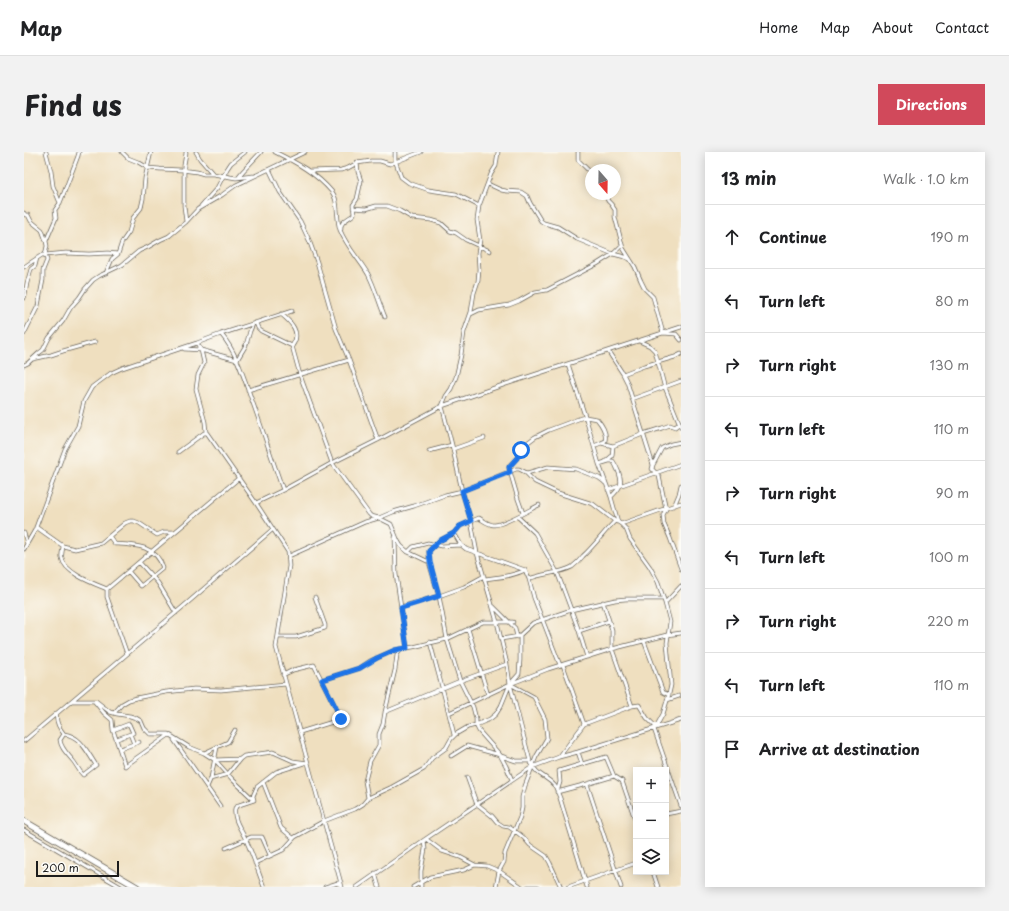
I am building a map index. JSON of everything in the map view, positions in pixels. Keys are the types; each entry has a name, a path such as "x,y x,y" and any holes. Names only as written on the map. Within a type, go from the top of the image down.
{"highway":[{"path":"24,821 137,887"}],"street":[{"path":"46,152 53,186 60,202"},
{"path":"46,242 56,218 55,210 60,202 78,156 78,152"},
{"path":"122,153 128,152"},
{"path":"106,273 112,259 118,254 122,242 129,232 132,218 140,208 143,199 145,178 152,152"},
{"path":"186,152 186,158 183,166 186,222"},
{"path":"196,152 213,174"},
{"path":"24,365 43,350 49,338 63,321 71,307 88,285 97,277 122,265 139,251 148,248 169,236 186,222 217,188 231,163 245,152"},
{"path":"238,177 261,152"},
{"path":"275,152 319,178 334,195 338,223 341,231 346,242 370,279 385,317"},
{"path":"198,209 236,185 305,152"},
{"path":"395,152 401,177 409,183 429,190 456,194 480,206"},
{"path":"309,171 341,170 357,163 371,161 380,161 390,164 421,152"},
{"path":"498,152 496,166 480,206 477,220 480,238 478,253 479,276 474,293 471,314 464,334 456,377 442,406 478,554 497,622 510,684 530,761 532,767 538,774 555,786 587,887"},
{"path":"578,152 578,160 585,167"},
{"path":"122,153 128,158 148,168 184,170 204,174 238,177 256,175"},
{"path":"341,231 340,226 342,223 354,214 353,205 357,199 361,181 357,163"},
{"path":"269,169 280,192 300,221 309,240 317,262 336,329 378,440"},
{"path":"488,184 501,190 521,192 527,196 541,221 544,223 558,227 577,239 613,254 630,259"},
{"path":"608,200 615,210 615,217 622,245 635,267 640,281 653,297 663,333"},
{"path":"353,208 366,209 376,206 387,206 412,218 431,220 440,223 450,231 466,240 490,251"},
{"path":"24,212 25,215 28,215 31,221 42,230 47,246 45,255 47,260 43,270 43,280 38,306 24,334"},
{"path":"471,314 479,310 509,305 535,292 547,290 597,264 613,254 622,245"},
{"path":"24,267 42,255 66,253 118,254"},
{"path":"24,298 31,269 35,266 37,258"},
{"path":"24,549 36,527 64,453 78,426 84,401 92,387 122,368 292,311"},
{"path":"281,314 295,329 295,342 292,346 300,375 332,463 368,514 391,524 400,544 408,552 430,562"},
{"path":"255,323 260,331 292,346"},
{"path":"236,360 246,345 250,331 255,323"},
{"path":"256,503 442,406 681,327"},
{"path":"663,333 676,334 681,340"},
{"path":"221,334 227,341 248,390 283,490"},
{"path":"639,341 653,348 655,351 665,387 681,427"},
{"path":"32,359 52,355 95,342"},
{"path":"197,343 201,350 204,363 198,375 196,389 205,422 206,432 286,547 289,556 289,566 276,647 300,732 306,763 342,887"},
{"path":"181,349 201,350 236,360"},
{"path":"608,351 623,374 654,465"},
{"path":"623,374 681,354"},
{"path":"248,390 349,360"},
{"path":"568,364 618,522"},
{"path":"632,400 681,381"},
{"path":"523,513 509,467 528,441 543,432 586,417 597,418 606,436 605,441 594,446"},
{"path":"601,443 613,446 670,425 675,427 680,422"},
{"path":"178,452 206,432"},
{"path":"429,451 452,447 484,438"},
{"path":"681,442 662,448 652,469 659,476 666,509 663,515 664,524 681,569"},
{"path":"605,462 612,456 613,446"},
{"path":"599,464 609,460 616,464 621,478 621,483 619,489 611,497"},
{"path":"608,490 681,464"},
{"path":"525,473 548,467 576,469 604,480 605,483"},
{"path":"289,556 365,522 445,495 462,491 519,469 535,482 558,493 593,504 618,522 626,529 630,539 656,577 670,622 667,652 671,685 663,714 655,728"},
{"path":"127,654 107,597 107,589 239,478"},
{"path":"674,506 681,485"},
{"path":"529,579 535,576 557,572 577,563 618,522 681,504"},
{"path":"512,780 500,755 479,731 476,725 476,719 471,703 460,681 446,639 439,596 430,562 429,551 439,541 454,533 460,526 471,521 479,518 489,524 497,525 517,517 539,505"},
{"path":"517,517 535,534 557,572 587,657"},
{"path":"36,527 63,546 75,549 101,543 125,523 130,521 139,523 157,535 164,532 174,532"},
{"path":"24,741 273,529"},
{"path":"24,533 27,544"},
{"path":"395,533 396,574 407,648"},
{"path":"454,533 461,545 466,549 525,570 551,643 562,665 584,724"},
{"path":"109,536 115,544 136,545 152,551 161,561 163,568 141,586 128,571"},
{"path":"408,552 413,548 428,543 441,546 461,545"},
{"path":"63,546 62,558 66,566 76,575 107,589"},
{"path":"139,562 158,583 176,612"},
{"path":"401,608 464,587 484,577 502,578 525,570"},
{"path":"665,603 681,586"},
{"path":"278,637 296,637 325,628 316,596"},
{"path":"501,639 519,636 533,623 571,610 603,602 626,599 664,599"},
{"path":"603,602 612,630 612,648 632,706"},
{"path":"255,863 283,850 293,838 324,821 355,809 363,804 368,798 392,787 424,769 432,758 446,748 454,735 468,727 490,719 496,714 502,706 510,684 519,674 520,660 519,636 515,628 511,622 492,606"},
{"path":"579,631 609,621"},
{"path":"322,680 360,668 377,658 401,649 446,639 484,622 511,622"},
{"path":"468,629 488,695"},
{"path":"449,713 510,684 548,669 612,648 668,634 681,634"},
{"path":"644,641 663,692 669,695"},
{"path":"430,642 454,735"},
{"path":"368,798 364,781 370,761 379,746 379,734 383,724 397,655 401,649"},
{"path":"385,712 460,681 507,664"},
{"path":"284,675 293,670 314,665 341,719 300,732"},
{"path":"114,713 122,704 129,700 166,692 194,689 221,690 286,684"},
{"path":"496,887 499,871 504,862 505,853 520,817 522,797 525,786 536,757 547,738 545,719 534,697 510,684"},
{"path":"668,700 679,696"},
{"path":"72,701 96,702 110,712 136,718 141,721 144,728 150,734 168,734 189,747 204,753 215,760 254,800"},
{"path":"94,702 112,720 113,730 125,766 169,735"},
{"path":"559,757 584,724 632,706 639,705 655,728 681,805"},
{"path":"57,713 56,717 59,728 64,734 76,738 83,744 96,765 83,775 60,745 60,740 64,734"},
{"path":"357,887 375,873 532,767 559,757 681,720"},
{"path":"113,730 129,724 133,733 117,739"},
{"path":"204,753 228,742 235,730"},
{"path":"130,734 134,744"},
{"path":"173,738 220,806"},
{"path":"120,749 139,742"},
{"path":"451,756 467,746 516,761 530,761"},
{"path":"207,787 215,760 217,747"},
{"path":"210,779 228,774 244,756 272,752 293,761 306,763"},
{"path":"578,752 582,764"},
{"path":"557,792 560,782 559,771 606,757 614,776 622,781 633,812"},
{"path":"215,760 240,759"},
{"path":"254,800 253,796 257,787 276,772 306,763"},
{"path":"557,792 614,776"},
{"path":"467,777 477,804 502,826 514,831 546,856 561,887"},
{"path":"263,782 281,828 293,838"},
{"path":"587,784 621,887"},
{"path":"254,800 239,805 235,808 234,812 236,823 246,840 264,887"},
{"path":"669,813 681,811"},
{"path":"24,830 121,887"},
{"path":"226,848 251,837 262,837 270,855"},
{"path":"425,839 442,851 460,857 475,865 488,866 499,871 522,887"},
{"path":"422,887 421,871 425,849 425,839"},
{"path":"568,887 633,864"},
{"path":"413,887 430,877 464,870 475,865"},
{"path":"375,873 379,887"},
{"path":"654,875 658,887"},
{"path":"325,887 341,882"},
{"path":"528,887 538,887"}],"route":[{"path":"341,719 322,680 360,668 395,650 407,648 401,608 439,596 430,562 429,551 439,541 454,533 460,526 471,521 462,491 510,472 509,467 517,458 521,450"}]}
